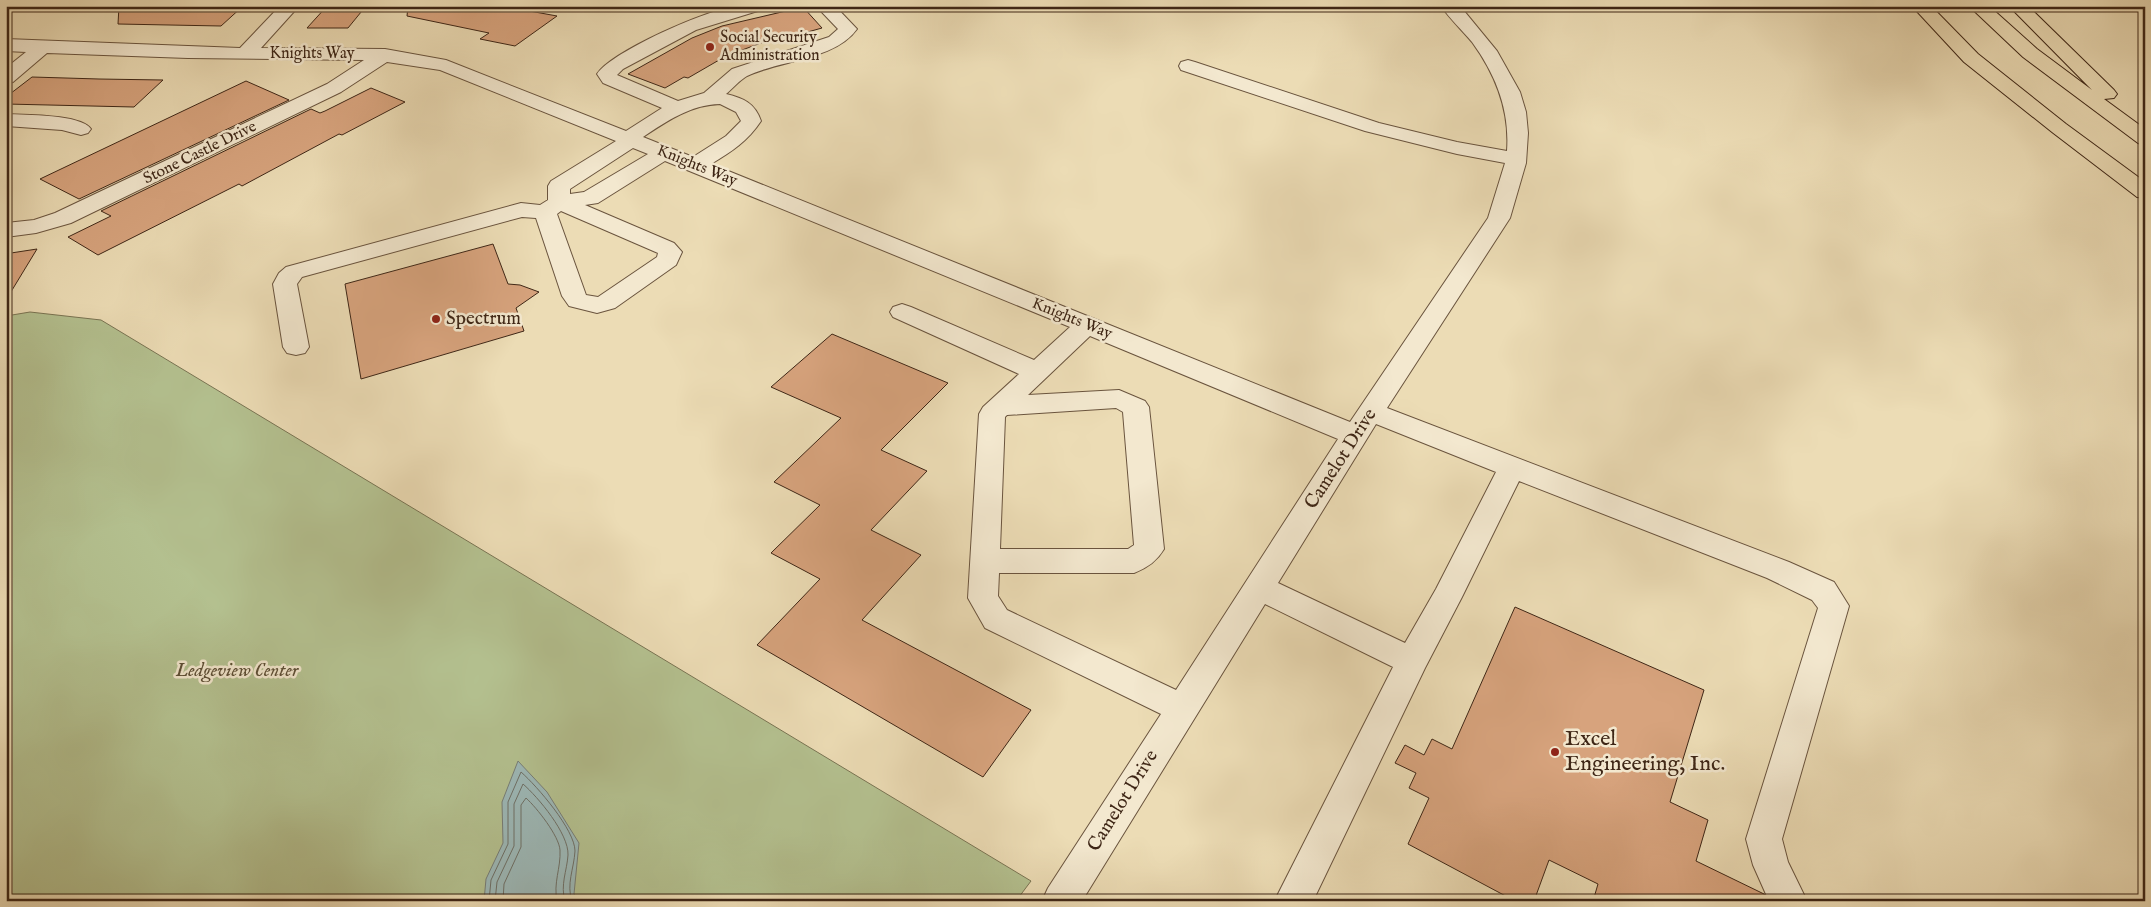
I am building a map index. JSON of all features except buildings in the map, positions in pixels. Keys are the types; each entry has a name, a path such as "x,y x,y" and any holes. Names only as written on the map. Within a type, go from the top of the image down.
{"highway":[{"path":"1921,6 1970,58 2145,192"},
{"path":"1978,6 2030,53 2145,139"},
{"path":"2018,6 2106,93 2145,125"}],"street":[{"path":"245,54 290,6"},
{"path":"679,108 610,80 607,74 616,65 690,26 755,6"},
{"path":"709,99 740,74 763,64 835,41 848,29 825,6"},
{"name":"Camelot Drive","path":"1061,901 1363,424 1499,218 1512,182 1516,159 1518,130 1513,102 1500,70 1487,48 1450,6"},
{"name":"Knights Way","path":"6,45 42,48 245,54 385,55 446,66 1087,325 1363,424 1512,467 1778,570 1823,591 1834,606 1764,839 1771,866 1788,901"},
{"path":"6,78 42,48"},
{"name":"Stone Castle Drive","path":"6,230 36,226 63,218 334,88 385,55"},
{"path":"1188,66 1372,127 1457,148 1516,159"},
{"path":"552,207 666,248 670,252 668,260 606,303 597,305 578,302 574,296 552,207 559,186 679,108 709,99 728,100 742,106 750,116 751,121 734,139 695,166"},
{"path":"6,120 64,124 82,129"},
{"path":"296,347 285,284 287,278 294,272 522,210 552,207 590,198 664,153"},
{"path":"902,312 1038,372"},
{"path":"1087,325 992,414 983,598 996,619 1182,708"},
{"path":"985,561 1134,561 1149,549 1136,407 1119,399 1001,406"},
{"path":"1296,896 1412,661 1447,597 1512,467"},
{"path":"1259,588 1412,661"}],"green space":[{"name":"Ledgeview Center","path":"30,312 101,320 1031,881 1016,901 6,901 6,316"}],"water":[{"path":"518,761 547,792 579,843 574,894 578,901 484,901 486,879 503,843 502,802"}],"place":[{"name":"Social Security Administration","path":"710,47"},
{"name":"Spectrum","path":"436,319"},
{"name":"Excel Engineering, Inc.","path":"1555,752"}]}
